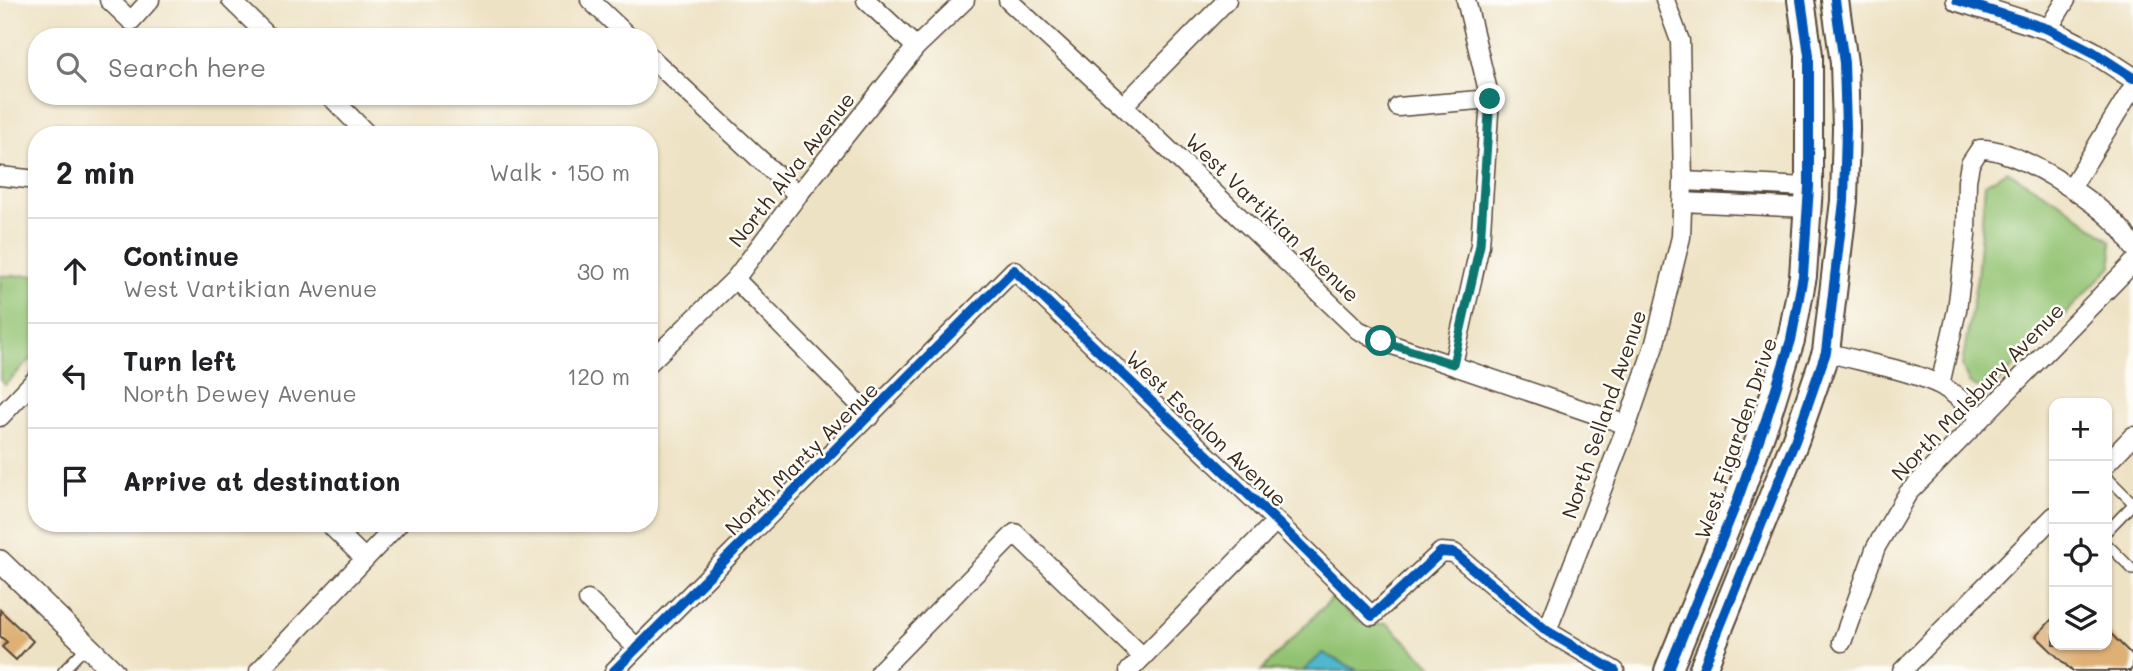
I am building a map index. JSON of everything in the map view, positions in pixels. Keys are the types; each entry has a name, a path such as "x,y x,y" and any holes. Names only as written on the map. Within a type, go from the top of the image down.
{"main road":[{"name":"West Figarden Drive","path":"1668,671 1736,503 1791,340 1803,276 1808,198 1809,55 1801,0"},
{"path":"1702,671 1795,441 1826,352 1844,201 1846,128 1844,63 1835,0"},
{"path":"1808,198 1823,208 1837,262"},
{"path":"1679,642 1689,656 1685,671"}],"street":[{"path":"109,0 131,21 150,0"},
{"path":"232,0 260,28"},
{"path":"590,0 620,28"},
{"path":"866,0 916,47"},
{"name":"North Alva Avenue","path":"658,354 735,279 916,47 965,0"},
{"name":"West Vartikian Avenue","path":"1008,0 1124,106 1359,330 1381,341 1627,425"},
{"path":"1124,106 1227,0"},
{"path":"1453,364 1480,245 1490,99 1466,0"},
{"name":"North Selland Avenue","path":"1547,631 1627,425 1655,343 1681,237 1683,181 1680,41 1665,0"},
{"path":"1957,0 2048,29 2093,52 2133,78"},
{"path":"2048,29 2066,0"},
{"path":"658,64 798,195"},
{"path":"2071,188 2133,87"},
{"path":"1398,107 1490,99"},
{"path":"340,105 360,126"},
{"path":"1940,385 1958,310 1966,236 1967,181 1970,164 1980,149 1993,148 2012,154 2071,188 2120,228 2133,247"},
{"path":"0,176 28,179"},
{"path":"1683,181 1808,198"},
{"path":"1682,202 1808,198"},
{"name":"North Malsbury Avenue","path":"1842,642 1876,547 1908,494 2133,263"},
{"name":"North Marty Avenue","path":"621,668 637,648 1014,270"},
{"name":"West Escalon Avenue","path":"1014,270 1372,616 1441,552 1454,553 1547,631"},
{"path":"735,279 871,415"},
{"path":"1826,352 1920,377 1940,385 1960,398 1980,418"},
{"path":"0,416 28,387"},
{"path":"2109,461 2133,436"},
{"path":"1129,671 1276,521"},
{"path":"1902,671 2049,521"},
{"path":"337,532 365,559"},
{"path":"259,671 391,532"},
{"path":"880,671 1015,533 1143,657"},
{"path":"0,561 113,671"},
{"path":"587,600 637,648"},
{"path":"1547,631 1615,671"}],"lane":[{"path":"2112,482 2133,503 2112,526"},
{"path":"2112,549 2133,570"},
{"path":"63,671 86,646"}],"green space":[{"path":"2007,171 2064,205 2111,241 2112,266 1994,387 1977,388 1969,383 1962,365 1977,277 1985,184"},
{"path":"28,275 28,362 5,385 0,380 0,276"},
{"path":"1332,598 1356,619 1370,624 1387,623 1437,671 1261,671"}],"water":[{"path":"1323,653 1359,671 1303,671"}],"building":[{"path":"0,610 33,641 16,660 2,647 7,642 0,636"},
{"path":"2049,622 2049,649 2036,636"},
{"path":"2112,635 2133,656 2133,667 2130,671 2072,671 2050,650 2112,650"}],"cycle path":[{"path":"1668,671 1736,504 1791,340 1803,276 1809,187 1809,55 1801,0"},
{"path":"1702,671 1795,441 1826,352 1844,201 1846,128 1844,63 1835,0"},
{"path":"1957,0 2048,29 2093,52 2133,78"},
{"path":"614,671 1014,270 1372,616 1441,552 1454,553 1547,631 1615,671"}],"route":[{"path":"1381,341 1453,364 1480,245 1490,99"}]}
